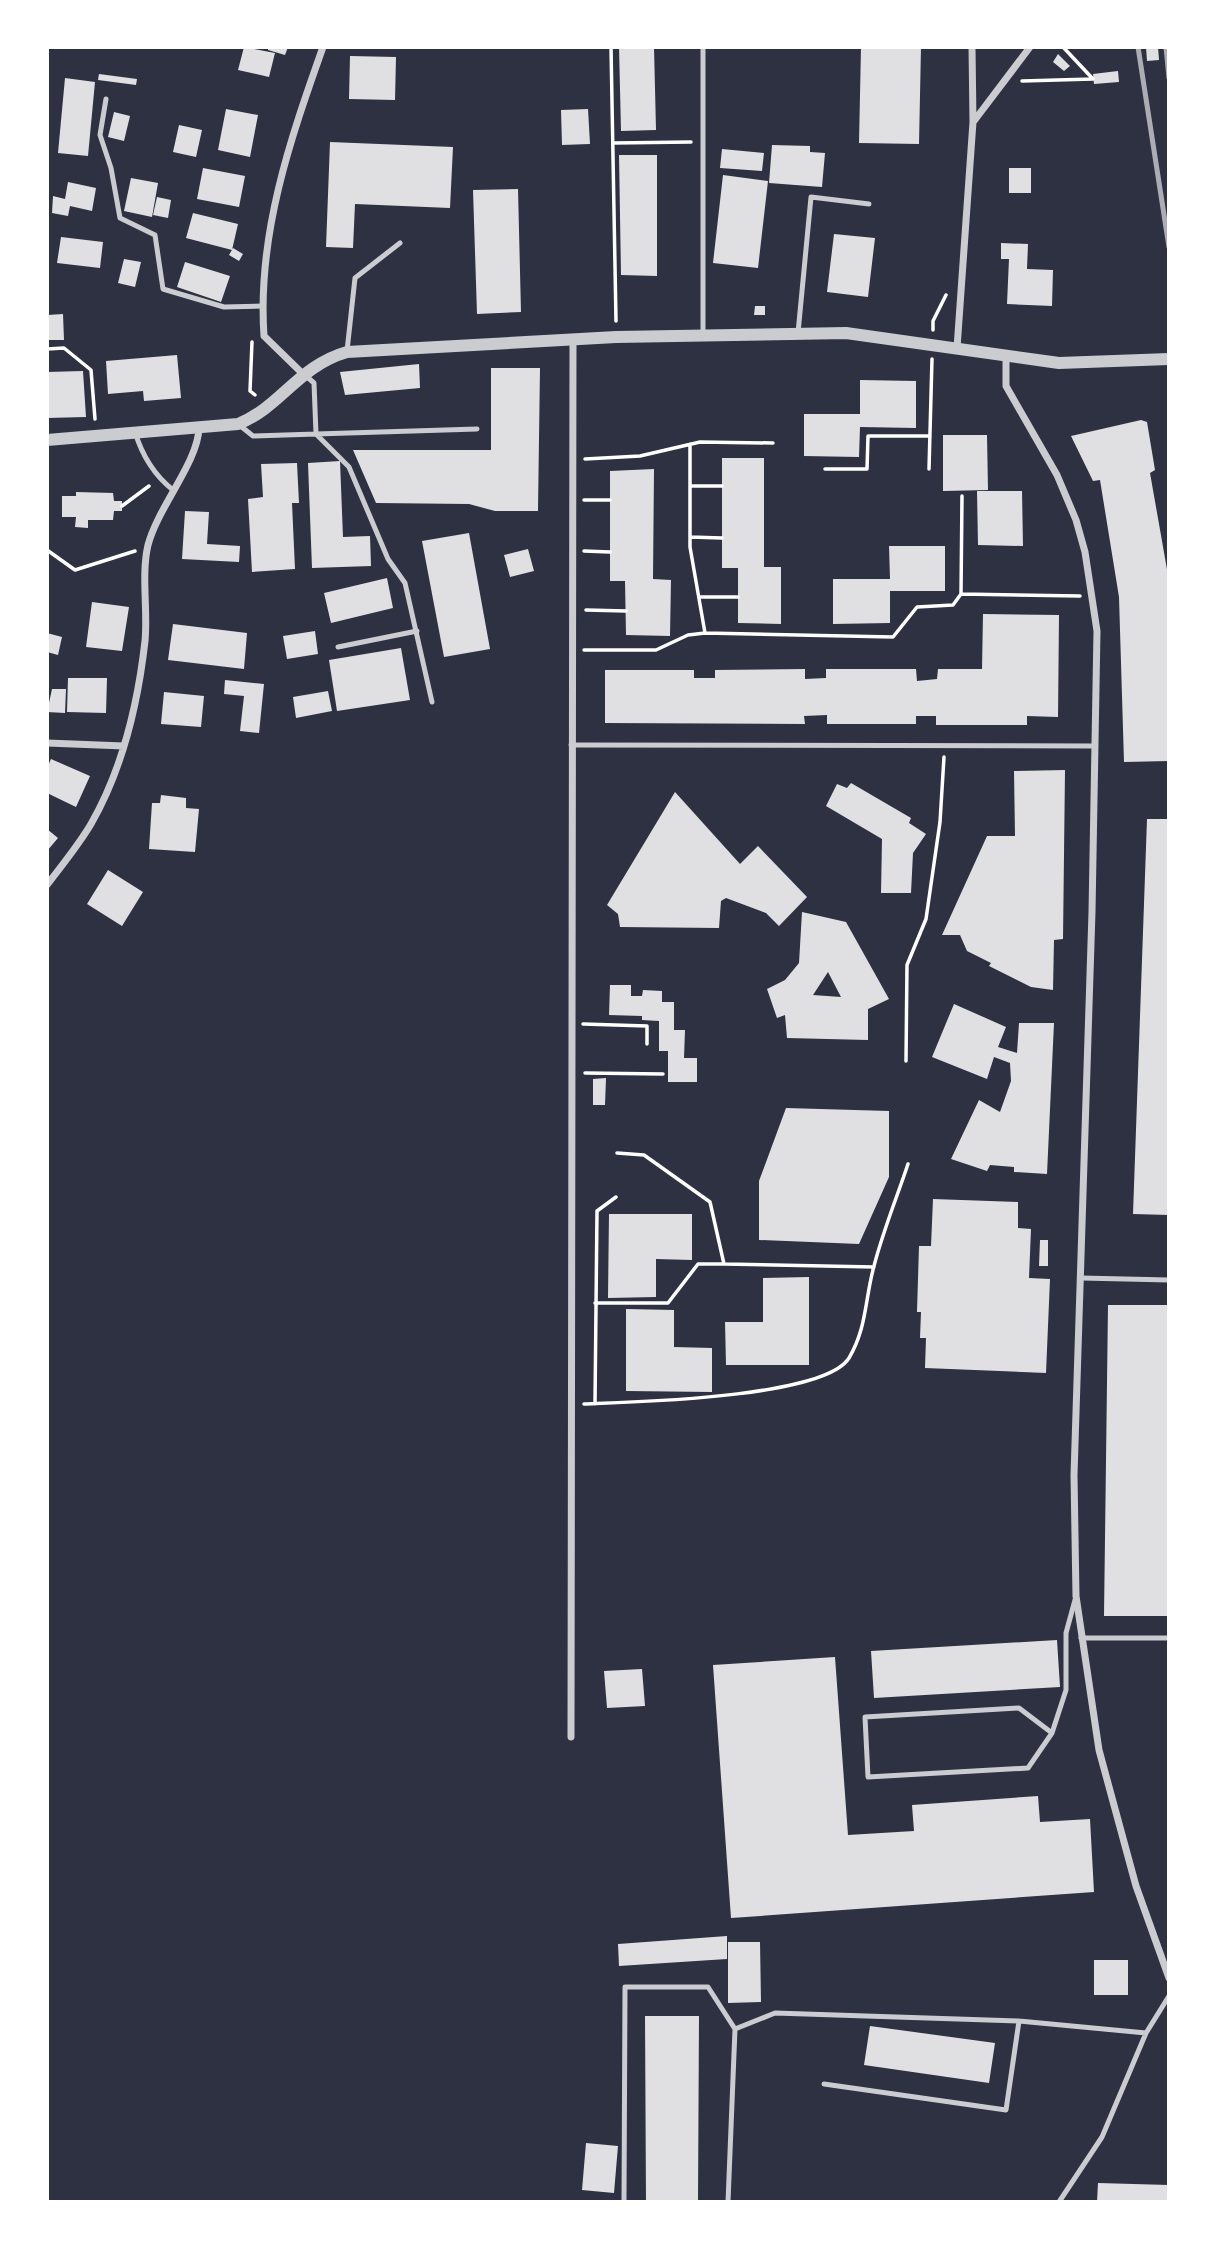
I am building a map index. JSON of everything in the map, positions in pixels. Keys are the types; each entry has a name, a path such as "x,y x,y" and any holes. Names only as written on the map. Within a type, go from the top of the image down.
{"street":[{"path":"303,374 264,336 266,250 288,146 323,47"},
{"path":"957,348 973,122 972,47"},
{"path":"973,122 1030,47"},
{"path":"47,440 238,424 253,418 323,359 347,352 616,337 798,333 872,334 1006,357 1059,363 1169,359"},
{"path":"571,1737 573,340"},
{"path":"1006,357 1006,386 1057,475 1085,552 1097,631 1074,1475 1076,1596 1099,1750 1111,1801 1136,1886 1169,1978"},
{"path":"47,885 91,824 124,746 138,687 145,639 148,547 157,518 199,438 199,428"},
{"path":"47,743 124,746"}],"lane":[{"path":"703,47 704,335"},
{"path":"106,99 100,135 111,168 120,218 155,235 163,289 225,307 263,310"},
{"path":"798,333 811,197 869,204"},
{"path":"347,352 355,278 400,243"},
{"path":"303,374 314,383 316,434 349,467 388,559 405,583 432,702"},
{"path":"238,424 253,436 477,429"},
{"path":"135,432 140,450 160,480 173,490"},
{"path":"338,647 417,631"},
{"path":"571,745 1095,746"},
{"path":"1081,1278 1169,1280"},
{"path":"1052,1733 1019,1708 865,1717 868,1777 1028,1768 1052,1733 1066,1690 1066,1633 1076,1596"},
{"path":"1081,1638 1169,1638"},
{"path":"624,2202 625,1987 708,1987 735,2029 728,2202"},
{"path":"1059,2202 1102,2137 1146,2033 1169,1996"},
{"path":"735,2029 775,2013 1019,2021 1146,2033"},
{"path":"824,2084 1006,2110 1019,2021"}],"path":[{"path":"611,47 616,337"},
{"path":"1004,82 1093,79 1063,47"},
{"path":"1068,52 1073,47"},
{"path":"613,143 703,142"},
{"path":"263,310 251,346 250,391 267,405"},
{"path":"47,349 64,348 91,370 96,435"},
{"path":"825,469 867,469 868,436 930,436"},
{"path":"571,459 640,456 690,444 774,443"},
{"path":"690,444 690,537 705,633"},
{"path":"122,506 160,480"},
{"path":"690,486 722,486"},
{"path":"571,650 656,650 688,635 705,633 893,637 917,607 953,606 961,594 962,496"},
{"path":"571,500 610,500"},
{"path":"690,537 722,538"},
{"path":"47,550 75,570 148,547"},
{"path":"571,551 610,552"},
{"path":"961,594 1093,597"},
{"path":"699,597 738,597"},
{"path":"571,610 626,611"},
{"path":"906,1061 907,965 926,919 940,822 945,746"},
{"path":"571,1024 647,1026 648,1044"},
{"path":"571,1073 663,1074"},
{"path":"617,1153 644,1155 710,1202 723,1264"},
{"path":"570,1405 713,1398 819,1378 847,1361 863,1329 874,1267 908,1164"},
{"path":"595,1404 597,1210 616,1197"},
{"path":"595,1303 668,1303 698,1264 874,1267"}],"building":[{"path":"244,47 275,53 269,77 238,70"},
{"path":"268,47 288,47 285,55 268,50"},
{"path":"619,47 654,47 656,130 621,131"},
{"path":"861,47 921,47 919,144 859,143"},
{"path":"1146,47 1158,47 1159,60 1147,61"},
{"path":"1058,54 1070,66 1064,71 1053,62"},
{"path":"350,56 396,57 395,100 349,99"},
{"path":"1118,71 1119,82 1094,84 1093,74"},
{"path":"99,74 137,79 136,85 98,80"},
{"path":"65,78 95,82 88,156 58,153"},
{"path":"226,109 258,115 250,157 218,150"},
{"path":"588,109 590,144 562,145 561,110"},
{"path":"114,112 130,116 124,141 108,137"},
{"path":"179,125 202,130 196,157 173,152"},
{"path":"330,142 453,147 450,208 355,204 353,248 326,247"},
{"path":"772,145 810,146 810,152 825,153 822,187 769,183"},
{"path":"722,149 764,153 762,171 720,168"},
{"path":"619,155 657,155 657,276 621,275"},
{"path":"203,168 245,176 239,207 197,199"},
{"path":"1009,168 1031,168 1031,193 1009,193"},
{"path":"723,175 768,181 758,268 713,263"},
{"path":"131,178 158,183 152,217 124,211"},
{"path":"68,182 96,188 92,211 70,206 68,216 52,213 53,196 65,199"},
{"path":"518,189 521,312 477,314 473,190"},
{"path":"157,197 171,200 168,218 153,215"},
{"path":"193,213 238,224 232,250 186,238"},
{"path":"834,234 875,238 868,297 827,292"},
{"path":"61,237 103,242 100,268 57,263"},
{"path":"1001,243 1028,244 1027,269 1053,270 1052,306 1007,304 1009,259 1001,259"},
{"path":"233,248 243,254 239,261 229,255"},
{"path":"124,259 141,262 135,287 118,283"},
{"path":"185,262 230,276 221,302 177,287"},
{"path":"755,306 765,306 765,315 754,315"},
{"path":"63,314 64,340 47,340 47,315"},
{"path":"177,355 181,398 144,401 143,391 108,394 106,361"},
{"path":"419,364 420,388 345,395 340,372"},
{"path":"491,368 540,368 538,511 495,511 469,504 376,503 353,450 491,450"},
{"path":"83,371 86,417 47,418 47,372"},
{"path":"860,380 916,381 916,428 860,427 859,457 804,456 804,414 860,414"},
{"path":"1141,420 1147,422 1155,470 1150,473 1168,575 1169,761 1124,762 1119,597 1100,480 1093,481 1071,436"},
{"path":"943,435 987,435 988,490 943,491"},
{"path":"722,458 764,458 764,567 781,567 781,624 738,623 738,568 722,568"},
{"path":"340,461 343,537 370,536 371,566 312,568 308,463"},
{"path":"297,463 299,503 292,503 295,569 252,572 248,499 263,497 261,464"},
{"path":"654,469 653,579 671,580 670,636 626,635 625,581 610,581 610,471"},
{"path":"977,491 1022,491 1023,546 978,545"},
{"path":"76,492 113,493 114,501 122,501 122,511 114,511 113,520 88,520 88,528 75,527 76,517 62,517 62,496 76,496"},
{"path":"185,511 209,512 207,544 240,546 239,562 182,559"},
{"path":"469,533 490,649 444,657 422,541"},
{"path":"889,546 945,546 945,591 890,591 890,623 833,624 833,579 890,579"},
{"path":"528,549 534,571 510,577 504,555"},
{"path":"387,578 393,608 331,623 324,593"},
{"path":"92,602 129,607 122,651 86,647"},
{"path":"983,614 1059,615 1058,717 1027,716 1027,725 936,725 936,716 916,716 916,724 827,724 827,715 804,716 805,724 605,723 605,670 694,670 694,678 715,678 715,670 805,669 805,679 826,678 826,669 916,669 917,681 937,679 938,669 982,669"},
{"path":"173,624 247,633 244,669 168,660"},
{"path":"315,631 318,654 287,659 283,636"},
{"path":"47,633 62,637 58,655 47,652"},
{"path":"401,648 410,700 337,711 329,660"},
{"path":"68,678 107,678 106,713 67,712"},
{"path":"225,680 264,684 259,733 240,731 244,696 224,694"},
{"path":"52,689 66,689 65,713 47,712"},
{"path":"328,691 332,711 296,718 293,697"},
{"path":"164,692 204,696 201,727 161,724"},
{"path":"51,759 90,776 76,807 47,793 47,768"},
{"path":"1065,770 1063,939 1054,940 1053,990 1031,987 989,966 991,963 967,951 960,935 942,935 987,836 1015,836 1014,771"},
{"path":"851,783 911,818 909,823 926,834 913,853 911,893 881,893 882,839 826,806 837,784 847,788"},
{"path":"675,792 740,864 758,846 807,897 779,926 766,913 726,898 721,901 719,928 620,927 618,914 607,905"},
{"path":"161,795 186,798 186,808 199,809 195,852 149,849 152,803 160,803"},
{"path":"1147,819 1169,819 1169,1215 1133,1214"},
{"path":"47,829 58,838 47,851"},
{"path":"108,870 143,892 122,926 87,904"},
{"path":"802,912 846,922 889,999 868,1009 868,1040 787,1038 785,1015 777,1018 767,989 785,980 799,963","holes":["828,972 841,997 813,995"]},
{"path":"610,985 631,985 631,996 642,996 643,990 662,991 662,1002 674,1002 674,1030 685,1030 684,1058 697,1058 697,1082 668,1082 668,1051 659,1051 659,1021 642,1020 642,1016 609,1015"},
{"path":"954,1004 1006,1027 998,1047 1017,1053 1019,1023 1054,1023 1047,1174 1014,1172 1014,1167 990,1165 987,1171 951,1159 979,1100 1000,1112 1011,1081 1010,1063 994,1057 987,1079 932,1057"},
{"path":"606,1078 605,1105 593,1105 593,1079"},
{"path":"786,1108 889,1111 889,1177 859,1244 759,1240 759,1181"},
{"path":"933,1199 1018,1202 1018,1228 1031,1229 1029,1278 1050,1279 1046,1373 925,1368 926,1338 920,1338 921,1312 917,1312 919,1246 931,1246"},
{"path":"609,1214 692,1214 692,1260 656,1259 656,1297 608,1298"},
{"path":"1040,1240 1048,1240 1048,1266 1039,1266"},
{"path":"809,1277 809,1365 726,1365 725,1322 763,1322 763,1278"},
{"path":"1108,1305 1169,1305 1169,1616 1104,1616"},
{"path":"626,1309 674,1310 674,1347 712,1348 712,1392 626,1391"},
{"path":"1057,1640 1060,1687 874,1698 871,1651"},
{"path":"835,1657 848,1835 914,1831 912,1805 1038,1796 1040,1822 1090,1819 1094,1892 731,1918 713,1665"},
{"path":"642,1669 645,1706 607,1708 604,1671"},
{"path":"727,1936 727,1959 619,1966 618,1944"},
{"path":"728,1942 760,1942 761,2002 728,2003"},
{"path":"1094,1960 1128,1960 1128,1995 1094,1995"},
{"path":"645,2016 699,2016 698,2202 646,2202"},
{"path":"870,2026 995,2043 989,2083 864,2065"},
{"path":"586,2143 618,2146 614,2193 582,2190"},
{"path":"1098,2183 1169,2185 1169,2202 1097,2202"}],"railway":[{"path":"1138,47 1169,247"},
{"path":"1166,47 1169,78"}]}
